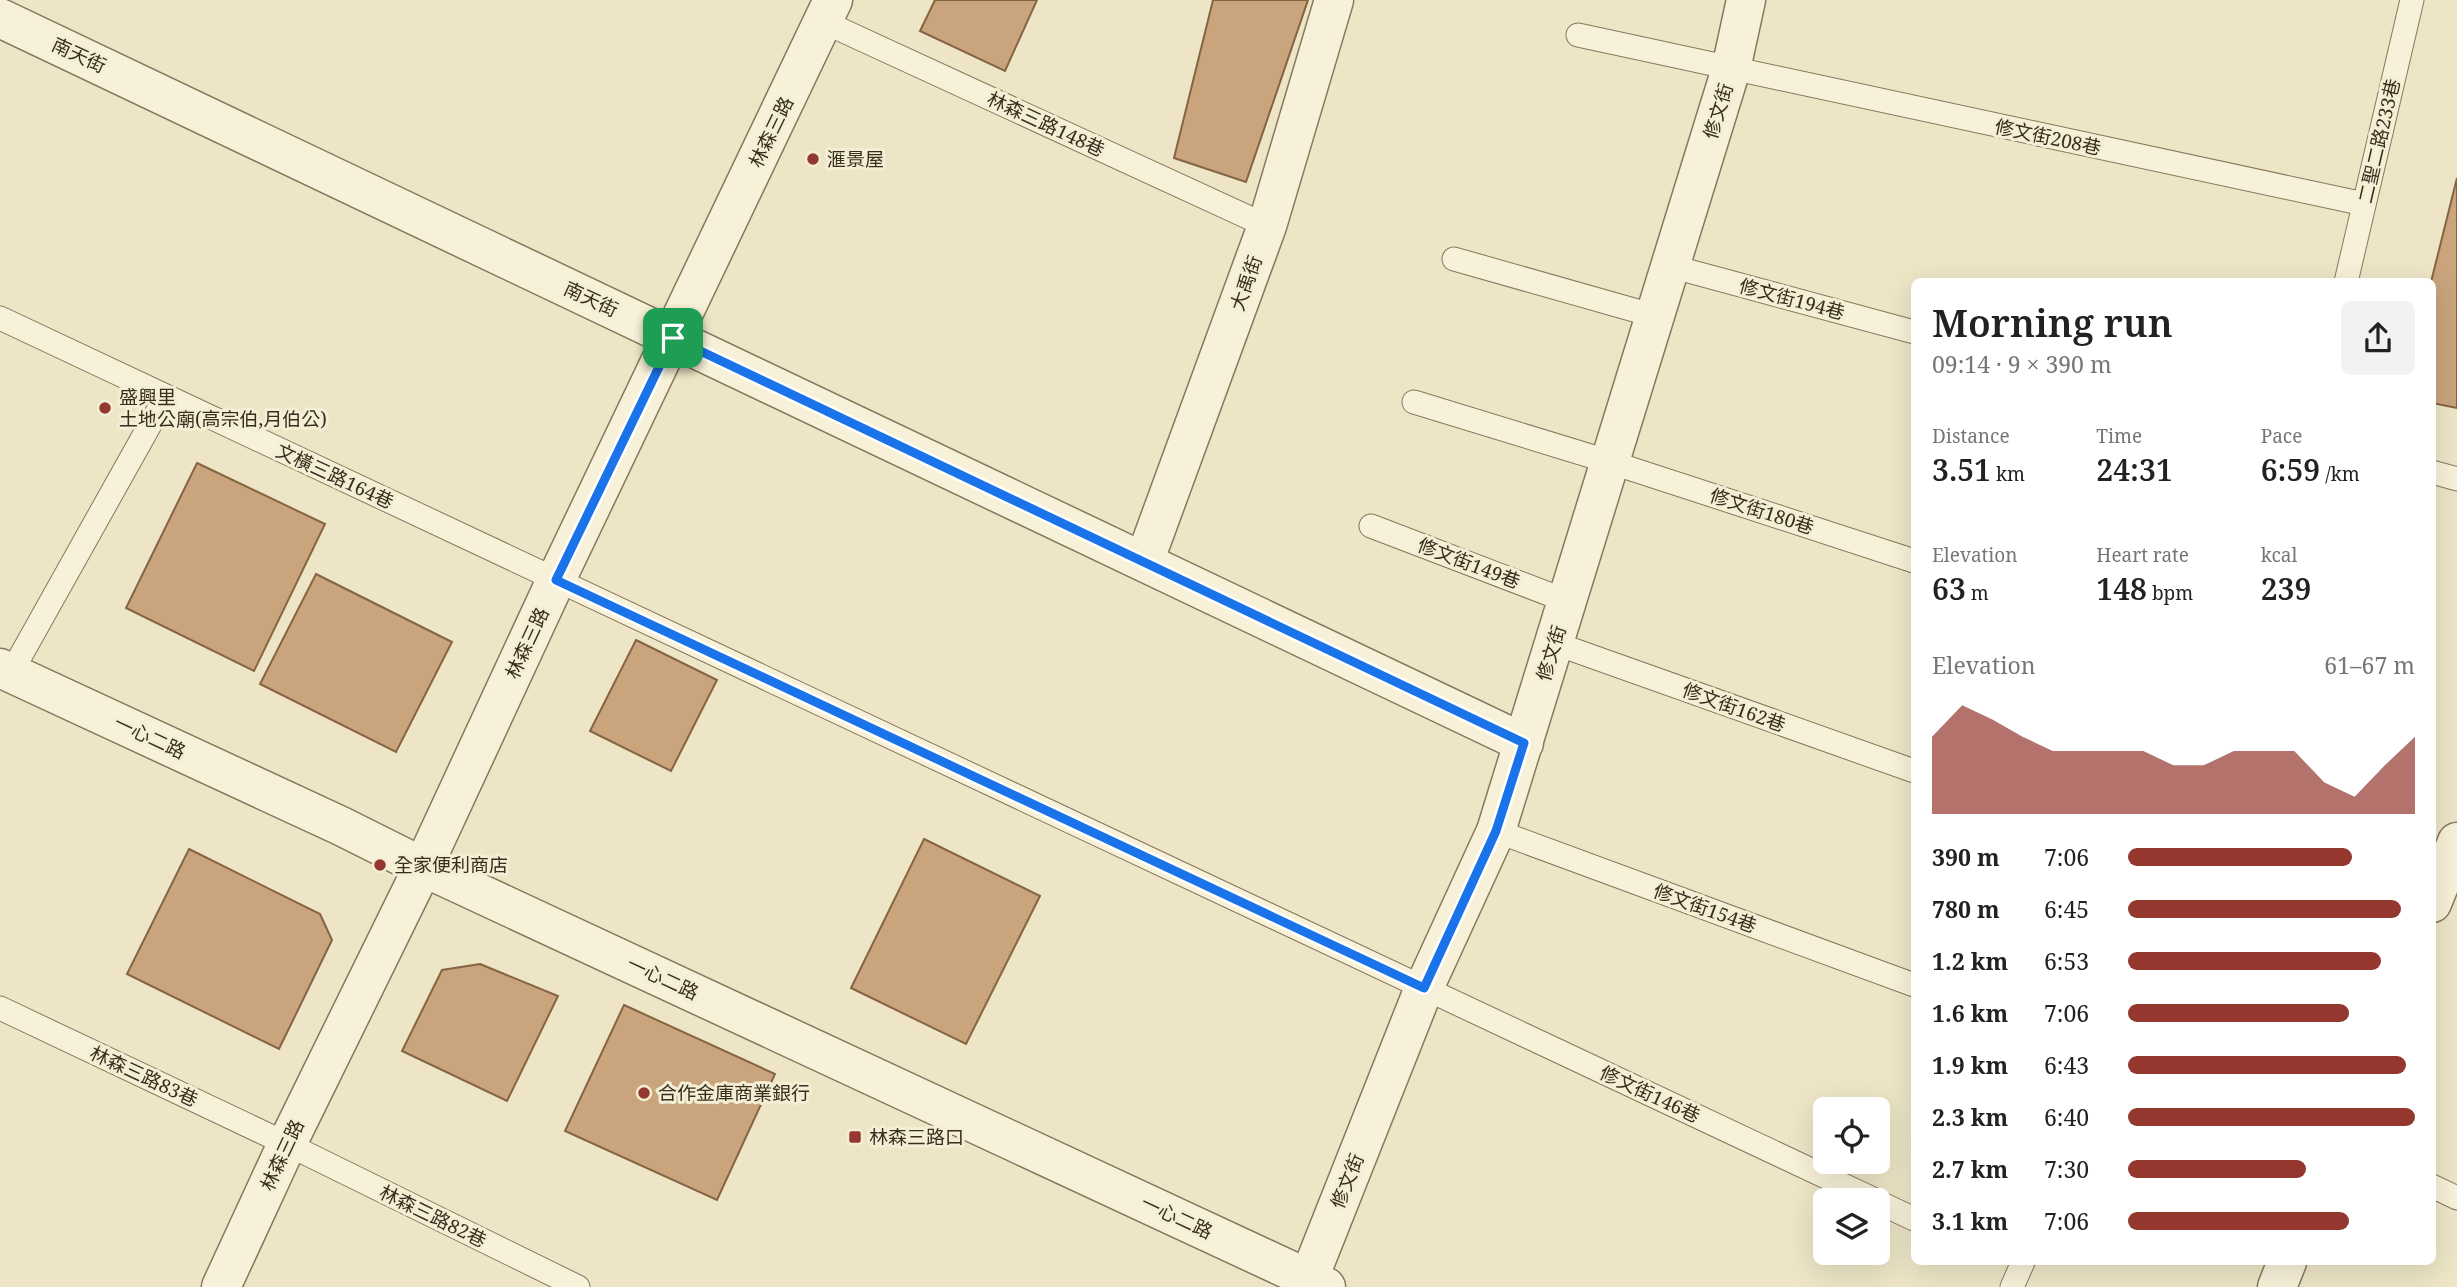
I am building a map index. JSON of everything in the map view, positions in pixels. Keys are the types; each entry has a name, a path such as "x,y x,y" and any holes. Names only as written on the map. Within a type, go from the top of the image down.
{"street":[{"name":"大禹街","path":"1144,562 1267,226 1334,0"},
{"name":"修文街","path":"1313,1284 1424,988 1496,831 1731,69 1746,0"},
{"name":"林森三路","path":"221,1287 829,11"},
{"name":"南天街","path":"0,18 1524,743"},
{"name":"一心二路","path":"5,670 1313,1284"},
{"path":"2436,893 2457,842"},
{"path":"2277,1287 2286,1265"}],"lane":[{"name":"二聖二路233巷","path":"2347,278 2412,0"},
{"name":"林森三路148巷","path":"829,11 1267,226"},
{"name":"修文街208巷","path":"1578,35 2364,204"},
{"path":"1454,259 1655,316"},
{"name":"修文街194巷","path":"1670,267 1911,331"},
{"name":"文橫三路164巷","path":"0,318 1424,988"},
{"path":"5,670 166,396"},
{"name":"修文街180巷","path":"1414,402 1610,462 1911,560"},
{"path":"2436,473 2457,479"},
{"name":"修文街149巷","path":"1371,526 1567,601"},
{"name":"修文街162巷","path":"1554,643 1911,770"},
{"name":"修文街154巷","path":"1496,831 1911,984"},
{"name":"修文街146巷","path":"1424,988 1849,1188"},
{"name":"林森三路83巷","path":"0,1007 287,1144"},
{"name":"林森三路82巷","path":"287,1144 578,1287"},
{"path":"2436,1188 2457,1198"},
{"name":"修文街146巷","path":"1890,1207 1911,1218"}],"building":[{"path":"935,0 1037,0 1005,71 920,31"},
{"path":"1213,0 1308,0 1246,182 1174,158"},
{"path":"2457,178 2457,408 2436,404 2436,278 2432,278"},
{"path":"197,463 325,524 254,671 126,608"},
{"path":"316,574 452,642 396,752 260,684"},
{"path":"636,640 717,680 671,771 590,731"},
{"path":"924,839 1040,896 966,1044 851,988"},
{"path":"189,849 320,914 332,940 279,1049 127,974"},
{"path":"480,964 558,996 507,1101 402,1051 442,970"},
{"path":"624,1005 775,1074 717,1200 565,1131"}],"place":[{"name":"滙景屋","path":"813,159"},
{"name":"盛興里 土地公廟(高宗伯,月伯公)","path":"105,408"},
{"name":"全家便利商店","path":"380,865"},
{"name":"合作金庫商業銀行","path":"644,1093"},
{"name":"林森三路口","path":"855,1137"}],"route":[{"path":"673,338 1524,743 1496,831 1424,988 556,580 673,338"}]}
